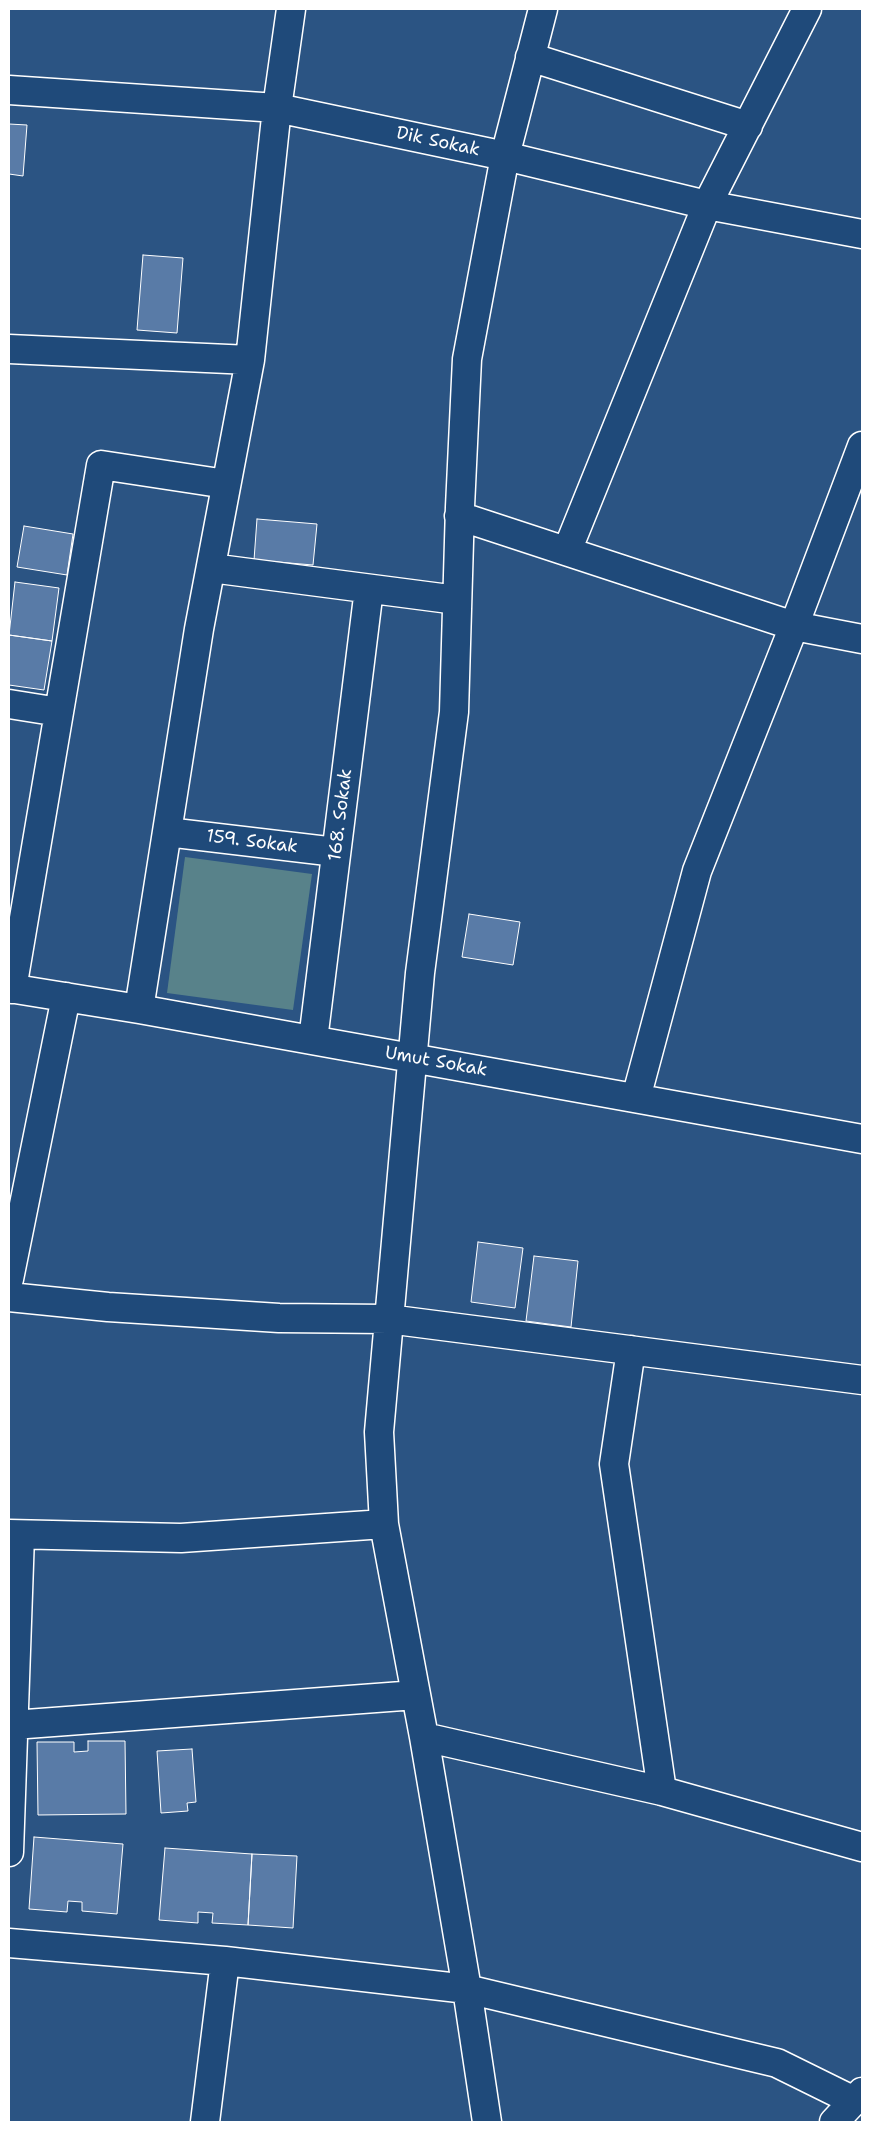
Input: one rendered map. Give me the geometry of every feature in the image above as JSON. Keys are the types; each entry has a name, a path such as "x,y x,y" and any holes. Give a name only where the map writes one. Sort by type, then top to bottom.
{"street":[{"path":"139,1009 211,568 250,360 277,108 291,9"},
{"path":"487,2122 467,1989 424,1738 384,1524 379,1432 420,973 454,712 459,516 467,359 505,156 543,9"},
{"path":"567,551 708,205 807,9"},
{"path":"530,57 748,126"},
{"name":"Dik Sokak","path":"9,90 277,108 505,156 708,205 862,234"},
{"path":"9,349 250,360"},
{"path":"636,1098 697,871 794,626 862,446"},
{"path":"10,988 101,466 226,484"},
{"path":"459,516 794,626 862,638"},
{"path":"211,568 457,600"},
{"name":"168. Sokak","path":"313,1040 369,589"},
{"path":"9,704 59,712"},
{"name":"159. Sokak","path":"167,832 336,852"},
{"name":"Umut Sokak","path":"10,988 139,1009 862,1139"},
{"path":"9,1279 66,997"},
{"path":"9,1297 108,1307 279,1318 388,1320 862,1380"},
{"path":"631,1350 614,1464 662,1791"},
{"path":"9,1852 13,1725 11,1697 14,1534 181,1538 384,1524"},
{"path":"13,1725 416,1695"},
{"path":"424,1738 662,1791 862,1847"},
{"path":"9,1943 225,1961 467,1989 777,2063 858,2096 834,2122"},
{"path":"205,2122 225,1961"}],"green space":[{"path":"185,857 312,874 293,1010 167,993"}],"building":[{"path":"9,124 27,125 23,176 9,174"},
{"path":"143,255 183,258 177,333 137,330"},
{"path":"257,519 317,524 313,565 254,560"},
{"path":"24,526 73,534 67,575 17,567"},
{"path":"15,582 59,588 52,641 9,635"},
{"path":"9,635 52,641 44,690 9,685"},
{"path":"469,914 520,922 513,965 462,957"},
{"path":"478,1242 523,1248 515,1308 471,1302"},
{"path":"534,1256 578,1261 571,1327 526,1321"},
{"path":"88,1741 125,1741 126,1814 38,1815 37,1742 74,1742 74,1752 88,1751"},
{"path":"192,1749 196,1802 187,1803 188,1811 161,1813 157,1751"},
{"path":"34,1837 123,1844 117,1914 82,1911 82,1902 68,1901 67,1912 29,1909"},
{"path":"165,1848 252,1854 248,1925 212,1923 213,1913 198,1912 198,1923 159,1920"},
{"path":"252,1854 297,1856 293,1928 248,1925"}]}
